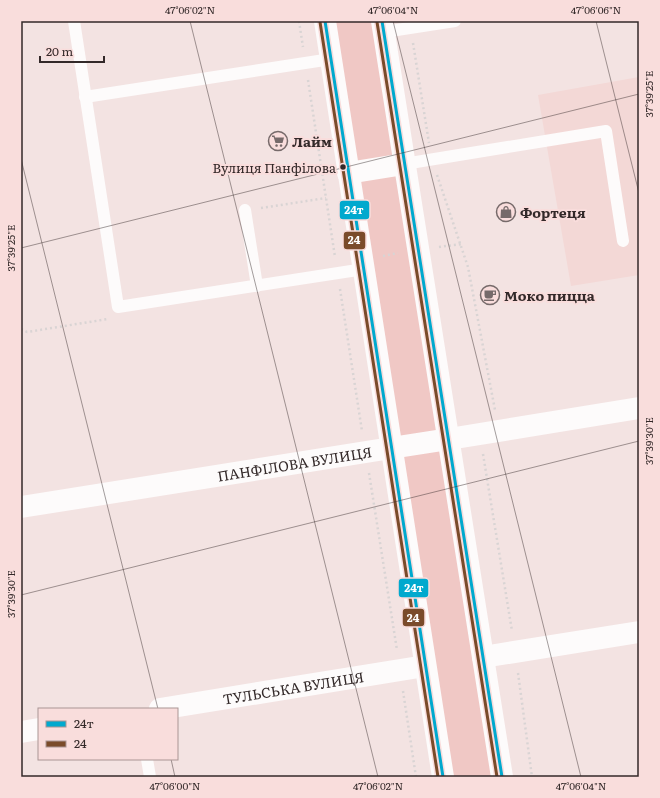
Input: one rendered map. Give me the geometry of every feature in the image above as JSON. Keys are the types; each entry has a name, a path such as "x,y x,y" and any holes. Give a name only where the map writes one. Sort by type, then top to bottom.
{"street":[{"path":"325,21 443,777"},
{"path":"383,27 502,777"},
{"path":"348,173 404,164"},
{"name":"ПАНФІЛОВА ВУЛИЦЯ","path":"21,508 639,408"},
{"path":"483,657 639,632"},
{"name":"ТУЛЬСЬКА ВУЛИЦЯ","path":"166,708 425,666"},
{"path":"21,732 38,729"}],"lane":[{"path":"74,21 118,307 364,269"},
{"path":"383,27 410,28 454,21"},
{"path":"85,98 331,60"},
{"path":"404,164 606,131 623,241"},
{"path":"245,210 257,286"},
{"path":"147,760 150,777"}],"path":[{"path":"298,21 336,263"},
{"path":"410,28 431,159 462,244 468,267 495,411"},
{"path":"245,210 326,198"},
{"path":"339,283 363,433"},
{"path":"21,329 27,332"},
{"path":"483,452 516,651 532,777"},
{"path":"368,467 416,777"}],"shaded area":[{"path":"331,21 377,21 495,777 449,777"},
{"path":"639,77 639,275 571,286 538,95"}],"transit line":[{"name":"24т","path":"325,21 443,777"},
{"name":"24т","path":"382,21 502,777"},
{"name":"24","path":"320,22 438,777"},
{"name":"24","path":"377,22 497,777"}],"place":[{"name":"Лайм","path":"278,141"},
{"name":"Вулиця Панфілова","path":"343,167"},
{"name":"Фортеця","path":"506,212"},
{"name":"Моко пицца","path":"490,295"}]}
